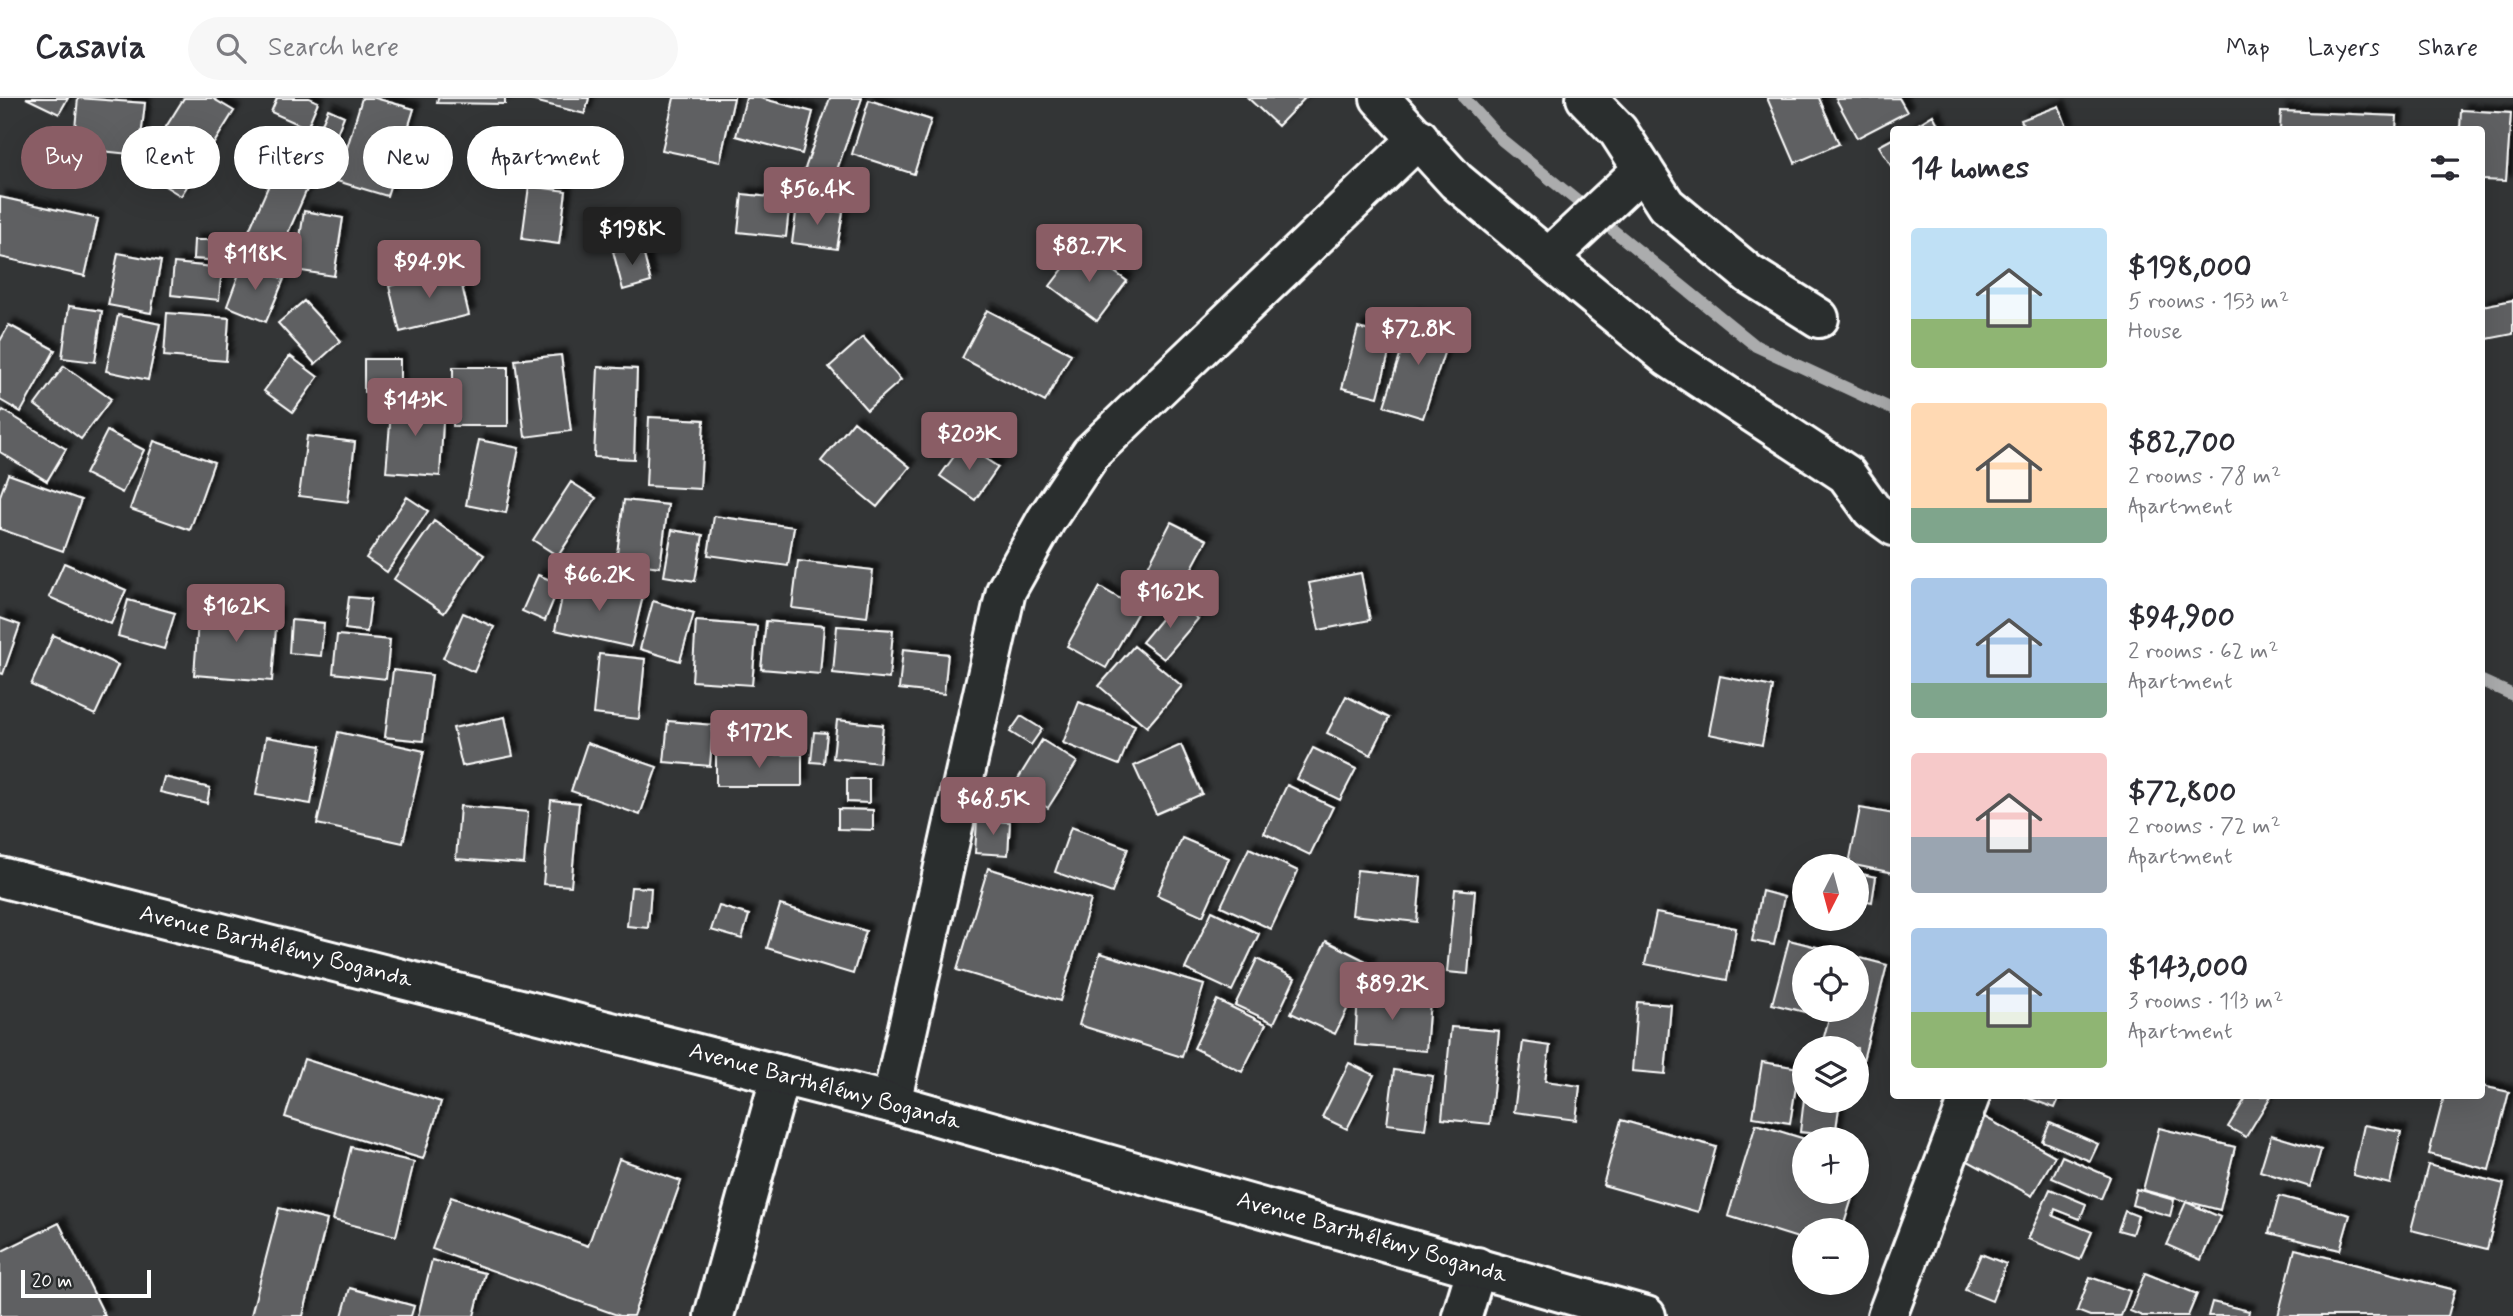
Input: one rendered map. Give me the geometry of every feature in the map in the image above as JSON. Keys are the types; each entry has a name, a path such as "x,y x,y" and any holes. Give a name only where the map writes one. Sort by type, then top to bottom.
{"street":[{"path":"1380,98 1456,181 1548,258 1668,357 1846,474 1872,510 1890,523"},
{"path":"1586,98 1618,131 1665,205 1749,274 1819,318"},
{"path":"891,1103 1006,592 1046,520 1091,453 1419,138"},
{"path":"1548,258 1643,169"},
{"name":"Avenue Barthélémy Boganda","path":"0,877 891,1103 1646,1316"},
{"path":"714,1316 782,1075"},
{"path":"1887,1316 1969,1099"},
{"path":"1462,1316 1476,1267"}],"building":[{"path":"26,98 68,98 59,114"},
{"path":"78,98 145,103 142,126 121,126 121,153 107,152 107,126 75,126"},
{"path":"184,98 212,98 234,111 220,133 220,126 166,126"},
{"path":"277,98 309,98 318,102 308,126 271,112"},
{"path":"362,98 375,98 414,109 409,126 363,126 363,189 349,185 349,141"},
{"path":"438,98 505,98 505,104 437,103"},
{"path":"530,98 589,98 585,114"},
{"path":"674,98 734,98 720,162 662,150"},
{"path":"746,98 760,98 813,112 802,154 736,136"},
{"path":"830,98 862,98 831,187 802,177"},
{"path":"1248,98 1305,98 1278,126"},
{"path":"1767,98 1819,98 1839,144 1795,163"},
{"path":"1899,98 1907,112 1857,138 1836,99"},
{"path":"869,100 931,120 914,174 852,154"},
{"path":"2059,106 2066,126 2023,126 2021,120"},
{"path":"328,109 344,116 340,126 321,126"},
{"path":"2461,110 2511,113 2506,181 2485,180 2485,126 2460,126"},
{"path":"2281,111 2397,116 2396,126 2280,126"},
{"path":"1933,115 1939,126 1915,126"},
{"path":"1890,140 1890,164 1879,146"},
{"path":"170,189 185,189 181,196"},
{"path":"267,189 307,189 278,256 244,242"},
{"path":"364,189 389,189 387,196"},
{"path":"529,189 566,191 559,244 522,239"},
{"path":"742,194 790,199 786,237 738,232"},
{"path":"0,197 98,219 85,276 0,257"},
{"path":"797,206 843,212 837,249 792,243"},
{"path":"304,211 343,218 334,276 295,270"},
{"path":"194,240 223,240 223,261 193,259"},
{"path":"641,244 651,282 623,290 613,251"},
{"path":"1080,247 1127,281 1097,321 1050,286"},
{"path":"118,253 161,261 151,313 108,305"},
{"path":"174,263 222,268 219,300 171,295"},
{"path":"243,263 284,279 266,322 227,306"},
{"path":"458,269 469,315 400,332 389,286"},
{"path":"2513,300 2513,334 2485,339 2485,305"},
{"path":"304,301 341,341 315,364 278,323"},
{"path":"69,306 102,311 95,362 62,358"},
{"path":"987,310 1071,354 1045,402 962,358"},
{"path":"167,313 229,318 226,361 164,356"},
{"path":"118,315 160,324 148,380 106,371"},
{"path":"1413,315 1452,328 1423,418 1384,406"},
{"path":"9,325 55,350 21,412 0,400 0,341"},
{"path":"1358,328 1393,337 1378,397 1342,388"},
{"path":"863,337 901,380 867,410 829,367"},
{"path":"561,355 571,431 525,437 515,360"},
{"path":"290,356 318,377 293,412 264,391"},
{"path":"364,359 400,359 400,392 364,392"},
{"path":"64,366 111,399 81,439 35,405"},
{"path":"453,367 508,367 508,426 453,426"},
{"path":"598,367 637,369 634,459 594,457"},
{"path":"392,400 444,404 440,476 386,472"},
{"path":"3,410 66,449 47,481 0,452 0,415"},
{"path":"649,417 704,420 700,489 646,486"},
{"path":"854,421 910,467 877,507 821,461"},
{"path":"107,431 144,450 122,493 85,474"},
{"path":"307,436 355,442 348,502 299,496"},
{"path":"479,440 519,448 506,513 466,505"},
{"path":"154,441 214,462 190,530 130,509"},
{"path":"963,444 998,467 975,500 940,476"},
{"path":"8,474 81,500 63,551 0,529 0,496"},
{"path":"571,482 596,498 558,556 533,540"},
{"path":"407,497 428,511 387,572 366,558"},
{"path":"624,500 668,505 660,567 616,561"},
{"path":"714,516 794,527 788,566 708,555"},
{"path":"434,521 484,555 444,613 394,579"},
{"path":"1171,522 1207,540 1177,596 1142,578"},
{"path":"672,530 703,535 695,581 664,576"},
{"path":"798,561 873,570 867,617 792,608"},
{"path":"64,563 126,590 111,624 49,597"},
{"path":"1361,573 1370,620 1319,630 1309,583"},
{"path":"538,575 560,584 545,621 522,611"},
{"path":"566,579 643,596 631,647 555,630"},
{"path":"1100,587 1139,610 1106,668 1067,646"},
{"path":"349,597 371,599 367,632 345,629"},
{"path":"128,600 175,613 164,649 118,636"},
{"path":"653,601 694,613 680,661 640,649"},
{"path":"1176,601 1198,619 1164,659 1142,642"},
{"path":"199,608 277,614 272,681 194,675"},
{"path":"463,613 494,627 474,672 443,658"},
{"path":"0,618 20,625 3,674 0,673"},
{"path":"291,620 324,623 321,656 289,653"},
{"path":"696,621 757,626 752,685 692,681"},
{"path":"766,621 824,626 820,674 761,669"},
{"path":"837,626 893,630 889,679 833,673"},
{"path":"53,635 118,665 95,715 31,685"},
{"path":"337,635 390,640 386,679 333,673"},
{"path":"1134,646 1182,686 1147,727 1099,686"},
{"path":"903,649 948,654 944,694 899,689"},
{"path":"599,654 645,659 639,719 593,714"},
{"path":"393,670 432,675 423,741 385,737"},
{"path":"1720,676 1773,687 1762,745 1709,734"},
{"path":"1346,696 1389,718 1371,755 1327,733"},
{"path":"1079,702 1135,725 1119,765 1063,743"},
{"path":"1021,716 1042,729 1031,745 1010,732"},
{"path":"505,717 513,756 462,766 453,728"},
{"path":"837,720 883,725 879,763 833,758"},
{"path":"668,721 713,725 710,766 664,762"},
{"path":"797,727 797,747 730,749 730,728"},
{"path":"338,732 424,751 403,843 317,824"},
{"path":"814,732 827,733 824,763 811,762"},
{"path":"266,737 321,746 311,804 256,795"},
{"path":"1042,740 1077,762 1048,808 1013,787"},
{"path":"587,743 657,767 640,815 571,791"},
{"path":"1181,745 1202,794 1156,814 1134,766"},
{"path":"1313,748 1356,769 1340,800 1297,779"},
{"path":"802,754 802,786 716,786 716,755"},
{"path":"164,777 210,788 207,803 160,792"},
{"path":"847,779 869,779 869,803 847,802"},
{"path":"1287,785 1333,807 1310,855 1264,833"},
{"path":"551,800 579,803 571,886 543,884"},
{"path":"460,806 528,812 524,864 456,859"},
{"path":"1860,808 1890,813 1890,872 1869,868 1869,854 1851,854"},
{"path":"838,809 873,810 873,830 838,829"},
{"path":"977,820 1010,822 1008,855 975,853"},
{"path":"1071,827 1128,848 1112,893 1055,872"},
{"path":"1182,838 1229,858 1203,916 1157,895"},
{"path":"1249,848 1298,871 1271,929 1221,906"},
{"path":"988,868 1091,900 1060,1001 957,970"},
{"path":"1357,870 1421,877 1417,922 1352,915"},
{"path":"1869,876 1876,877 1872,902 1869,901"},
{"path":"631,887 651,888 648,928 627,926"},
{"path":"1455,889 1475,891 1468,974 1447,972"},
{"path":"1762,891 1784,897 1774,945 1752,941"},
{"path":"780,905 866,931 853,974 767,948"},
{"path":"719,906 749,915 742,939 711,930"},
{"path":"1212,911 1259,934 1232,991 1185,969"},
{"path":"1656,913 1736,928 1727,980 1645,964"},
{"path":"1789,940 1809,945 1792,945 1792,1009 1772,1004"},
{"path":"1326,941 1370,963 1335,1034 1291,1013"},
{"path":"1100,953 1204,985 1182,1057 1079,1025"},
{"path":"1257,959 1295,978 1274,1023 1235,1005"},
{"path":"1869,960 1887,965 1869,1036 1824,1036 1828,1022 1869,1022"},
{"path":"1358,994 1430,1000 1426,1051 1355,1045"},
{"path":"1217,1000 1266,1024 1242,1072 1194,1048"},
{"path":"1637,1002 1671,1005 1665,1074 1632,1071"},
{"path":"1451,1027 1499,1031 1490,1124 1442,1119"},
{"path":"1523,1042 1550,1046 1545,1081 1580,1086 1576,1120 1514,1112"},
{"path":"304,1059 441,1102 423,1159 285,1117"},
{"path":"1762,1062 1792,1067 1790,1123 1753,1117"},
{"path":"1349,1063 1374,1075 1347,1129 1322,1117"},
{"path":"1394,1070 1433,1076 1425,1129 1387,1124"},
{"path":"2485,1087 2509,1092 2489,1170 2429,1154 2443,1099 2485,1099"},
{"path":"2030,1099 2059,1099 2055,1108"},
{"path":"2245,1099 2269,1099 2246,1137 2228,1127"},
{"path":"1802,1113 1838,1113 1836,1127 1801,1127"},
{"path":"1979,1114 2055,1156 2032,1196 1957,1155"},
{"path":"1621,1120 1716,1147 1698,1212 1603,1185"},
{"path":"2050,1123 2098,1144 2090,1161 2042,1141"},
{"path":"1756,1124 1792,1135 1792,1204 1850,1204 1846,1218 1792,1218 1792,1236 1728,1216"},
{"path":"2364,1125 2401,1132 2390,1184 2353,1175"},
{"path":"2159,1128 2235,1147 2220,1210 2143,1190"},
{"path":"2271,1135 2321,1150 2310,1187 2260,1171"},
{"path":"351,1147 414,1162 396,1236 333,1220"},
{"path":"2062,1156 2110,1177 2101,1199 2052,1178"},
{"path":"619,1159 681,1181 633,1316 620,1316 432,1249 451,1197 588,1246"},
{"path":"2428,1165 2504,1184 2487,1249 2411,1230"},
{"path":"2050,1189 2086,1204 2080,1219 2055,1209 2053,1216 2092,1232 2080,1260 2028,1239"},
{"path":"2136,1189 2174,1200 2170,1216 2132,1205"},
{"path":"2279,1196 2350,1215 2340,1250 2269,1233"},
{"path":"2186,1202 2220,1217 2201,1260 2167,1245"},
{"path":"279,1208 327,1220 303,1316 254,1316 251,1315"},
{"path":"2125,1211 2138,1216 2132,1234 2118,1230"},
{"path":"59,1223 105,1316 0,1316 0,1252"},
{"path":"2295,1249 2455,1290 2448,1316 2278,1316"},
{"path":"1981,1254 2006,1264 1992,1301 1965,1290"},
{"path":"432,1260 485,1273 474,1316 418,1316"},
{"path":"2145,1273 2197,1294 2188,1316 2142,1316 2130,1311"},
{"path":"2090,1277 2130,1291 2121,1316 2090,1316 2077,1311"},
{"path":"350,1288 414,1306 411,1316 342,1316"},
{"path":"2212,1302 2249,1311 2248,1316 2208,1316"}],"waterway":[{"path":"1464,98 1502,140 1756,346 1890,408"},
{"path":"2485,682 2513,695"}]}
